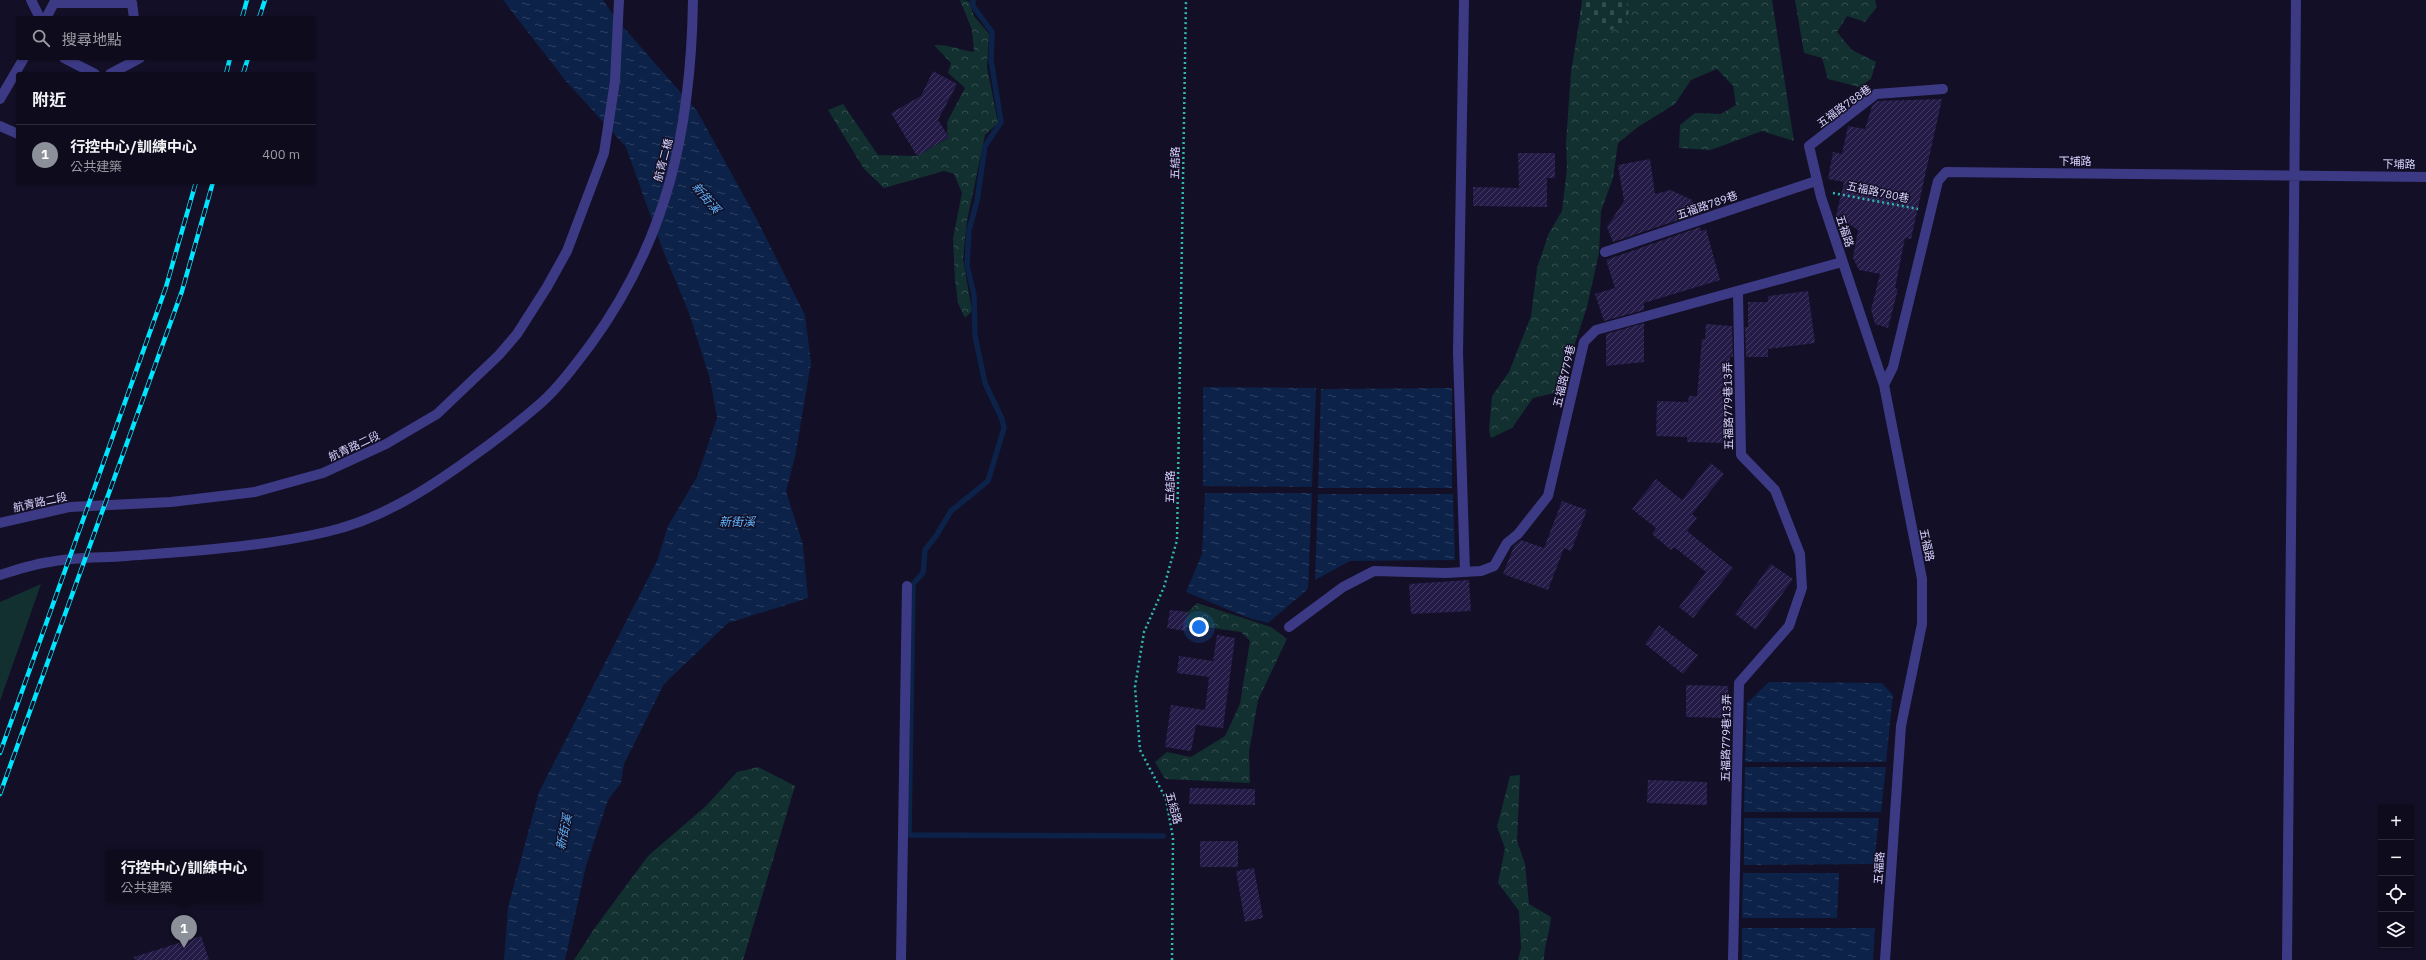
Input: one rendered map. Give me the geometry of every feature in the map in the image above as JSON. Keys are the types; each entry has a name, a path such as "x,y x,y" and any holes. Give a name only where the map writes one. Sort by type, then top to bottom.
{"street":[{"path":"31,0 39,16"},
{"name":"航青路二段","path":"0,523 70,507 171,502 255,492 323,473 386,444 437,414 499,355 517,334 547,287 567,251 604,153 615,81 619,0"},
{"name":"航青二橋","path":"0,575 50,561 256,544 328,532 378,515 435,484 491,444 543,402 583,355 614,312 630,286 659,220 680,142 690,82 693,34 693,0"},
{"path":"1464,0 1458,353 1466,572"},
{"path":"2287,960 2296,0"},
{"path":"47,16 54,3 132,3 134,16"},
{"path":"0,99 23,60"},
{"path":"68,60 91,72"},
{"path":"114,72 136,60"},
{"name":"五福路788巷","path":"1809,146 1876,94 1943,89"},
{"path":"0,126 16,133"},
{"name":"五福路","path":"1809,146 1816,181 1884,385 1922,578 1922,624 1901,726 1885,960"},
{"name":"下埔路","path":"1884,385 1893,367 1938,181 1946,172 2294,174 2426,177"},
{"name":"五福路789巷","path":"1605,252 1816,181"},
{"name":"五福路779巷","path":"1289,627 1343,588 1374,571 1446,573 1480,571 1494,566 1507,543 1518,534 1548,496 1584,342 1596,330 1738,292 1842,262"},
{"name":"五福路779巷13弄","path":"1733,960 1739,683 1789,626 1802,588 1800,554 1775,490 1741,454 1738,292"},
{"path":"901,960 907,586"}],"path":[{"name":"五結路","path":"1172,960 1173,838 1166,799 1140,750 1135,686 1144,632 1164,587 1177,540 1186,0"},
{"name":"五福路780巷","path":"1835,192 1918,209"}],"green space":[{"path":"960,0 969,1 974,16 989,34 987,67 998,123 985,135 967,221 963,259 972,311 965,318 958,303 955,280 953,238 962,193 954,174 944,171 884,188 864,169 828,110 843,104 878,155 917,156 948,138 947,122 965,88 948,73 951,63 934,45 949,46 974,52 972,30"},
{"path":"1582,0 1625,0 1629,12 1625,23 1611,30 1580,17"},
{"path":"1625,0 1772,0 1794,141 1762,131 1711,150 1679,148 1680,125 1695,113 1721,114 1736,105 1733,86 1717,69 1691,80 1675,104 1638,127 1618,143 1613,178 1601,211 1599,253 1587,307 1559,392 1533,398 1512,428 1491,438 1489,430 1492,396 1509,372 1531,316 1537,268 1549,233 1562,211 1567,168 1566,143 1571,72 1580,17 1611,29 1629,12"},
{"path":"1795,0 1875,0 1877,7 1865,22 1847,16 1837,32 1852,50 1876,62 1871,79 1859,87 1828,79 1822,58 1804,53"},
{"path":"41,584 0,701 0,602"},
{"path":"1197,603 1271,627 1287,639 1258,700 1249,752 1250,783 1165,779 1155,762 1167,752 1191,757 1225,736 1240,704 1250,641 1241,632 1206,627 1186,627 1188,612"},
{"path":"758,767 795,786 743,960 574,960 594,929 648,856 706,806 737,772"},
{"path":"1520,775 1517,841 1525,864 1529,904 1551,917 1544,960 1518,960 1521,948 1519,911 1498,883 1505,848 1497,827 1510,776"}],"water":[{"name":"新街溪","path":"503,0 603,0 617,20 697,111 755,216 805,315 811,363 795,457 786,491 803,545 808,598 728,623 664,684 624,764 621,783 608,800 586,866 565,960 504,960 508,907 539,792 657,561 668,526 697,477 717,418 710,379 689,313 662,248 626,147 565,80"},
{"path":"1203,387 1316,388 1312,487 1203,486"},
{"path":"1452,388 1452,488 1318,488 1321,389"},
{"path":"1205,493 1312,493 1308,589 1268,623 1246,617 1186,592 1202,554"},
{"path":"1318,494 1453,494 1455,560 1350,561 1315,580"},
{"path":"1769,682 1882,683 1893,695 1886,762 1745,762 1747,703"},
{"path":"1745,767 1886,767 1881,812 1744,812"},
{"path":"1744,818 1879,818 1874,864 1744,865"},
{"path":"1743,873 1839,873 1837,918 1742,918"},
{"path":"1742,928 1875,928 1873,960 1742,960"}],"building":[{"path":"933,71 957,84 938,120 949,137 917,156 891,113 921,96"},
{"path":"1942,99 1911,239 1905,238 1895,288 1898,289 1888,328 1875,324 1871,310 1880,274 1859,270 1853,258 1858,230 1836,216 1844,182 1828,179 1833,152 1842,154 1848,126 1865,129 1872,106 1877,101"},
{"path":"1518,153 1555,153 1555,178 1547,178 1547,207 1473,206 1473,187 1519,188"},
{"path":"1650,159 1655,194 1671,190 1692,200 1696,214 1613,242 1607,227 1624,201 1618,165"},
{"path":"1700,227 1701,231 1706,229 1720,280 1644,303 1644,310 1604,321 1595,294 1615,288 1606,260"},
{"path":"1808,291 1815,343 1768,349 1768,357 1746,357 1745,327 1748,327 1748,302 1768,302 1768,296"},
{"path":"1644,323 1644,362 1606,366 1606,334"},
{"path":"1706,324 1732,326 1733,357 1730,356 1727,390 1726,389 1723,443 1687,442 1687,437 1656,436 1657,401 1688,402 1689,396 1697,396 1702,339 1705,339"},
{"path":"1711,463 1724,474 1692,514 1697,518 1687,531 1733,568 1693,618 1679,607 1706,572 1674,547 1671,550 1652,534 1656,528 1632,509 1656,479 1682,500"},
{"path":"1562,501 1587,510 1571,551 1564,548 1548,590 1503,574 1514,546 1521,540 1544,548"},
{"path":"1771,564 1793,579 1756,630 1735,614"},
{"path":"1469,580 1471,611 1411,614 1409,584"},
{"path":"1170,610 1188,612 1186,631 1167,628"},
{"path":"1659,625 1698,655 1683,674 1645,644"},
{"path":"1217,635 1235,638 1223,728 1196,725 1191,751 1165,747 1171,705 1205,710 1209,677 1177,673 1179,656 1213,661"},
{"path":"1686,685 1728,686 1728,718 1686,717"},
{"path":"1648,780 1707,782 1707,805 1647,803"},
{"path":"1190,788 1255,789 1255,805 1189,804"},
{"path":"1200,841 1238,841 1238,867 1200,867"},
{"path":"1254,868 1263,918 1245,922 1236,871"},
{"path":"201,936 209,960 135,960 134,957"}],"waterway":[{"path":"973,0 973,6 992,32 991,60 1001,122 985,146 977,201 969,230 967,265 974,295 975,336 985,383 1002,419 1004,428 988,481 951,511 936,536 925,550 923,573 913,584 909,835 1163,836"}],"railway":[{"path":"243,16 247,0"},
{"path":"260,16 265,0"},
{"path":"226,72 230,60"},
{"path":"244,72 247,60"},
{"path":"0,753 166,287 195,184"},
{"path":"0,794 182,291 212,184"}],"place":[{"name":"行控中心/訓練中心","path":"184,948"}]}
